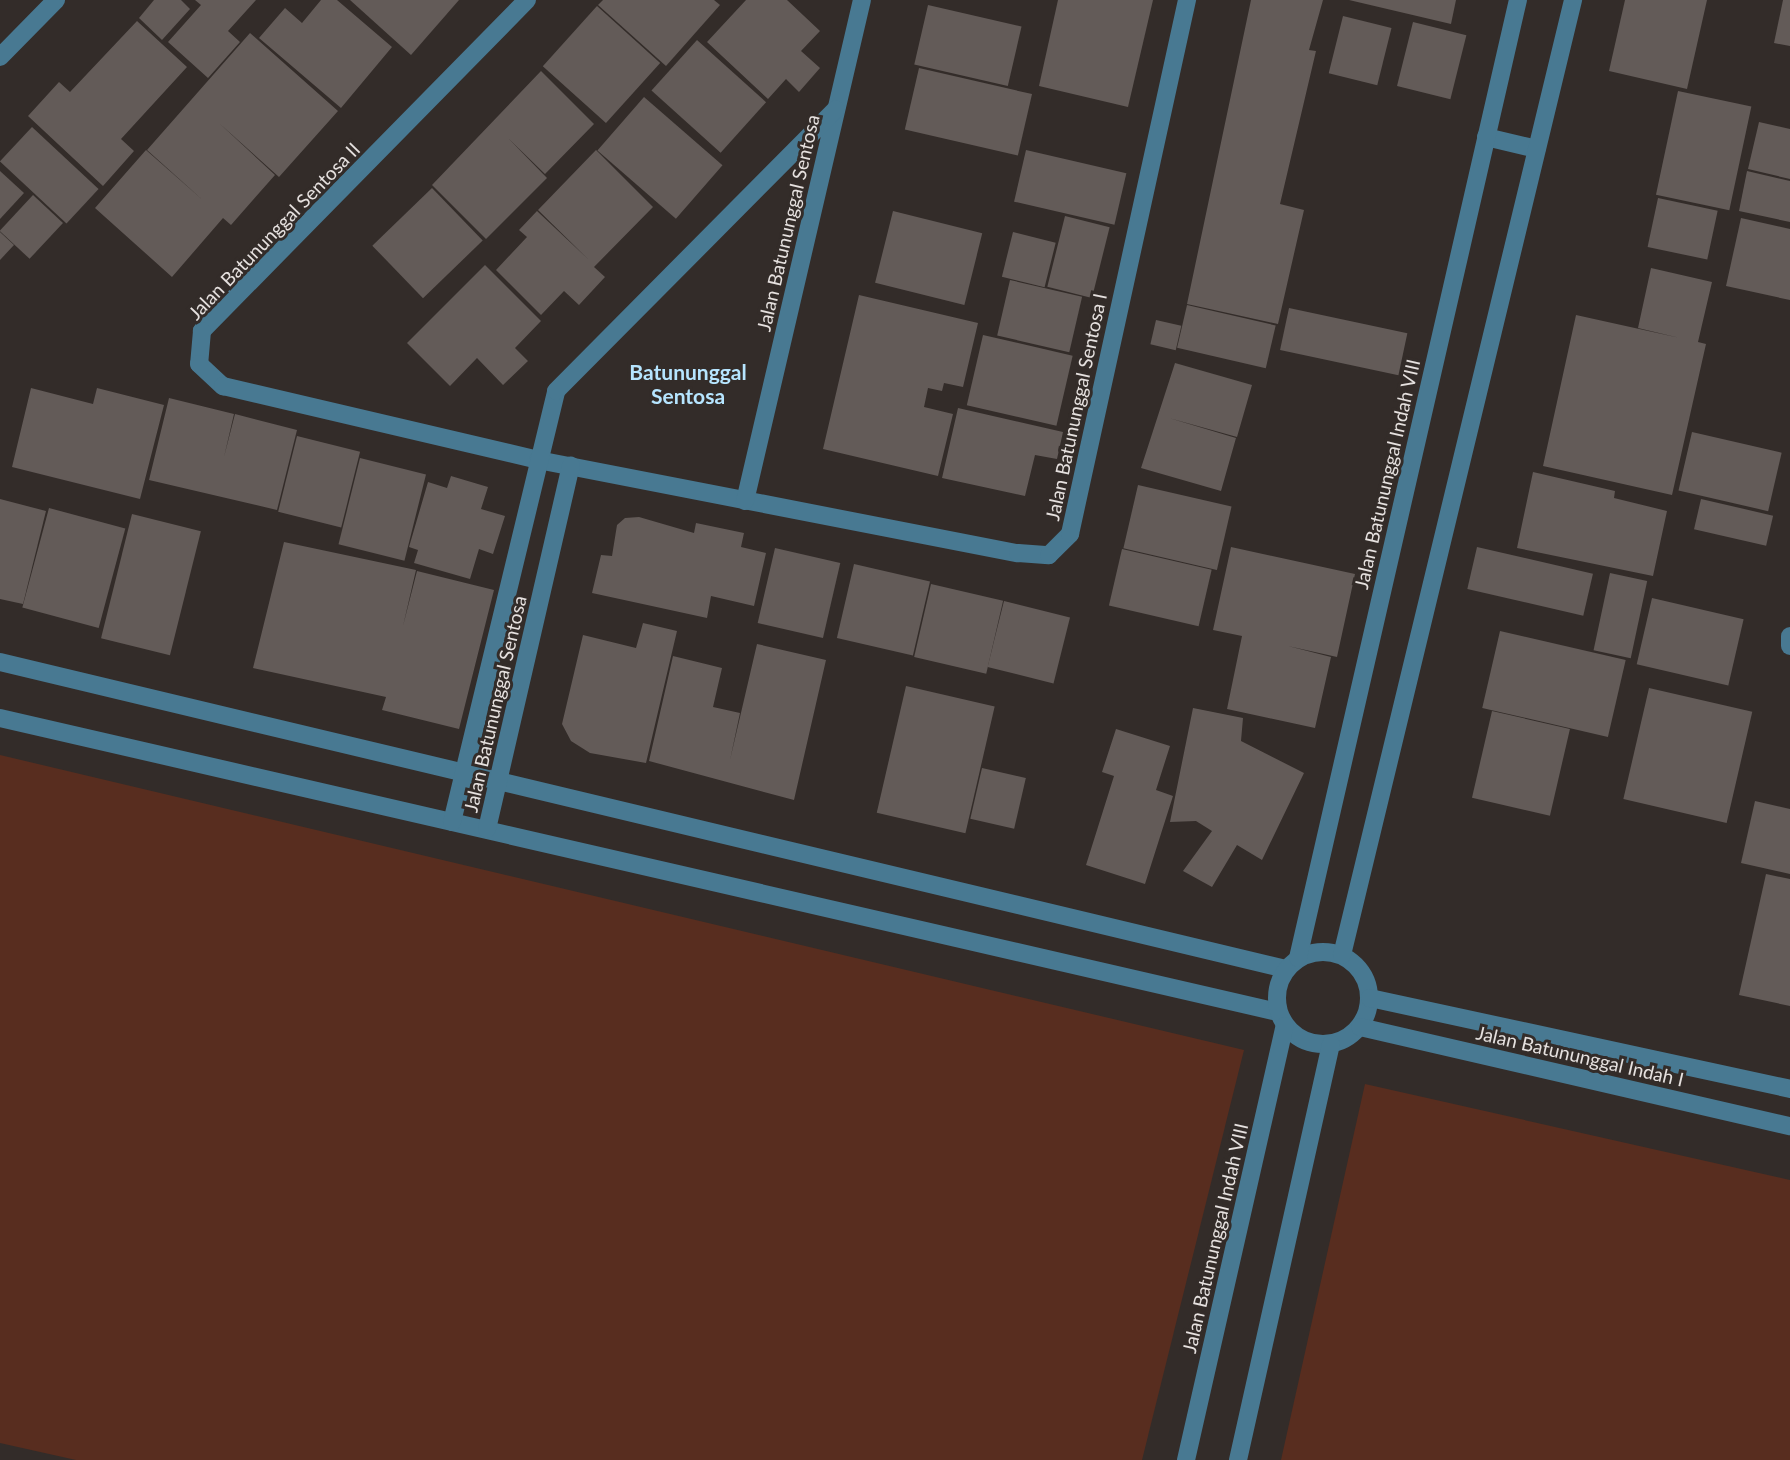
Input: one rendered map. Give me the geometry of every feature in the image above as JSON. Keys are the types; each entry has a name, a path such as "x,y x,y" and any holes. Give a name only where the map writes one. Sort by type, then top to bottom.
{"street":[{"path":"0,57 56,0"},
{"name":"Jalan Batununggal Sentosa II","path":"527,0 202,331 199,364 223,386 538,460"},
{"name":"Jalan Batununggal Sentosa","path":"745,501 862,0"},
{"name":"Jalan Batununggal Sentosa I","path":"745,501 1018,553 1049,555 1070,534 1186,0"},
{"name":"Jalan Batununggal Indah VIII","path":"1292,963 1518,0"},
{"path":"1342,955 1573,0"},
{"name":"Jalan Batununggal Sentosa","path":"452,822 556,391 836,109"},
{"path":"1486,136 1537,149"},
{"path":"538,460 745,501"},
{"name":"Jalan Batununggal Sentosa","path":"487,829 571,466"},
{"path":"1790,636 1790,646"},
{"path":"0,662 1292,963 1320,951 1342,955 1363,972 1370,998 1360,1027 1331,1045 1306,1042 1282,1019 487,829 0,718"},
{"path":"1282,1019 1277,989 1292,963"},
{"name":"Jalan Batununggal Indah I","path":"1370,998 1790,1089"},
{"name":"Jalan Batununggal Indah VIII","path":"1186,1460 1282,1019"},
{"name":"Jalan Batununggal Indah I","path":"1360,1027 1790,1126"},
{"path":"1238,1460 1331,1045"}],"shaded area":[{"path":"0,755 1244,1050 1142,1460 76,1460 0,1443"},
{"path":"1365,1084 1790,1180 1790,1460 1281,1460"}],"building":[{"path":"154,0 181,0 190,9 162,40 139,18"},
{"path":"195,0 256,0 228,31 240,42 208,78 168,42 201,5"},
{"path":"321,0 337,0 392,47 341,108 259,38 285,8 302,23"},
{"path":"350,0 459,0 411,55"},
{"path":"603,0 714,0 720,5 666,66 598,5"},
{"path":"746,0 787,0 820,31 801,51 820,68 799,92 786,79 768,99 707,42"},
{"path":"1058,0 1153,0 1128,107 1039,86"},
{"path":"1251,0 1323,0 1309,50 1316,51 1280,204 1304,210 1278,324 1187,304"},
{"path":"1349,0 1456,0 1451,24"},
{"path":"1625,0 1707,0 1687,89 1609,71"},
{"path":"1783,0 1790,0 1790,46 1774,43"},
{"path":"928,5 1022,27 1008,86 914,64"},
{"path":"597,6 660,63 606,123 543,66"},
{"path":"1343,16 1392,28 1377,85 1329,73"},
{"path":"137,21 187,67 121,139 134,151 103,186 28,116 59,82 70,92"},
{"path":"1413,22 1466,35 1450,99 1397,86"},
{"path":"250,33 338,111 279,177 219,123 275,175 231,225 223,218 172,277 95,208 146,150 205,202 147,150"},
{"path":"697,40 766,102 721,153 651,91"},
{"path":"919,68 1032,94 1018,155 905,129"},
{"path":"541,71 594,124 545,174 506,136 547,178 486,239 432,185"},
{"path":"1678,91 1751,107 1729,210 1656,195"},
{"path":"644,97 722,165 676,219 597,151"},
{"path":"1759,122 1790,129 1790,179 1748,169"},
{"path":"32,127 99,189 66,223 0,161"},
{"path":"596,150 653,207 594,267 605,277 579,305 564,291 541,315 496,270 527,237 519,230 537,211 589,260 538,210"},
{"path":"1026,150 1126,173 1114,225 1014,202"},
{"path":"0,171 24,193 0,219"},
{"path":"1747,171 1790,181 1790,222 1739,211"},
{"path":"432,188 483,241 423,298 372,246"},
{"path":"33,195 63,223 30,259 0,230"},
{"path":"1658,198 1718,211 1707,260 1648,247"},
{"path":"893,211 982,233 964,305 875,283"},
{"path":"1065,216 1110,227 1092,298 1047,287"},
{"path":"1741,218 1790,229 1790,300 1726,286"},
{"path":"0,232 14,245 0,260"},
{"path":"1013,232 1056,243 1045,287 1002,277"},
{"path":"485,265 541,321 515,348 528,361 503,385 477,358 450,386 407,343"},
{"path":"1651,268 1712,282 1698,342 1706,344 1672,495 1543,466 1576,315 1680,338 1638,328"},
{"path":"1010,280 1082,297 1069,352 997,336"},
{"path":"859,295 978,323 963,387 944,383 942,391 928,388 924,407 953,414 938,476 823,449"},
{"path":"1187,305 1276,325 1266,368 1177,348"},
{"path":"1289,308 1407,333 1398,375 1280,350"},
{"path":"1156,320 1181,326 1176,350 1150,344"},
{"path":"983,335 1073,356 1056,426 967,405"},
{"path":"1175,363 1252,385 1237,437 1169,418 1236,438 1221,491 1141,468"},
{"path":"31,388 93,404 97,388 164,405 140,499 12,467"},
{"path":"169,398 234,414 224,457 235,414 297,430 277,510 149,480"},
{"path":"958,408 1063,432 1057,459 1035,455 1025,496 942,478"},
{"path":"1692,432 1782,453 1768,511 1679,490"},
{"path":"297,436 360,452 341,527 278,512"},
{"path":"360,458 426,474 404,561 338,544"},
{"path":"1533,472 1615,491 1614,498 1667,511 1653,576 1517,548"},
{"path":"451,476 488,487 481,509 505,516 493,554 479,549 470,579 414,563 418,550 409,547 428,482 447,488"},
{"path":"1138,485 1232,507 1217,570 1123,548"},
{"path":"0,499 46,511 23,604 0,599"},
{"path":"1701,499 1773,516 1766,546 1694,529"},
{"path":"49,508 125,528 99,628 22,607"},
{"path":"132,514 201,531 170,655 101,638"},
{"path":"639,517 694,533 696,523 744,533 741,547 766,553 754,606 711,596 707,618 592,593 601,555 612,556 617,525 625,518"},
{"path":"284,542 416,570 403,626 417,571 494,590 459,729 382,710 386,697 253,668"},
{"path":"1231,547 1355,574 1337,657 1288,646 1331,657 1315,728 1227,709 1242,636 1213,630"},
{"path":"1477,547 1593,574 1583,616 1467,589"},
{"path":"775,548 840,563 823,638 758,623"},
{"path":"1122,549 1212,570 1199,626 1109,606"},
{"path":"854,564 930,582 913,656 837,638"},
{"path":"1610,573 1647,581 1631,658 1594,650"},
{"path":"931,584 1003,601 986,674 914,657"},
{"path":"1652,598 1744,619 1728,685 1637,664"},
{"path":"1004,601 1070,617 1054,683 988,667"},
{"path":"643,623 677,631 646,763 590,753 571,741 562,724 583,635 636,648"},
{"path":"1500,631 1626,660 1608,737 1482,708"},
{"path":"757,644 826,660 794,800 649,761 673,656 722,668 713,707 740,713 730,760"},
{"path":"906,686 995,706 965,833 877,813"},
{"path":"1649,688 1752,712 1727,823 1623,799"},
{"path":"1193,708 1243,718 1241,741 1304,773 1262,860 1237,845 1212,887 1183,871 1212,831 1196,821 1170,822"},
{"path":"1492,711 1570,729 1550,816 1472,798"},
{"path":"1116,729 1170,746 1156,790 1173,796 1145,884 1086,865 1114,776 1102,772"},
{"path":"982,768 1026,778 1014,829 970,819"},
{"path":"1755,801 1790,809 1790,874 1741,863"},
{"path":"1766,874 1790,879 1790,1006 1739,995"}],"district":[{"name":"Batununggal Sentosa","path":"688,384"}]}
